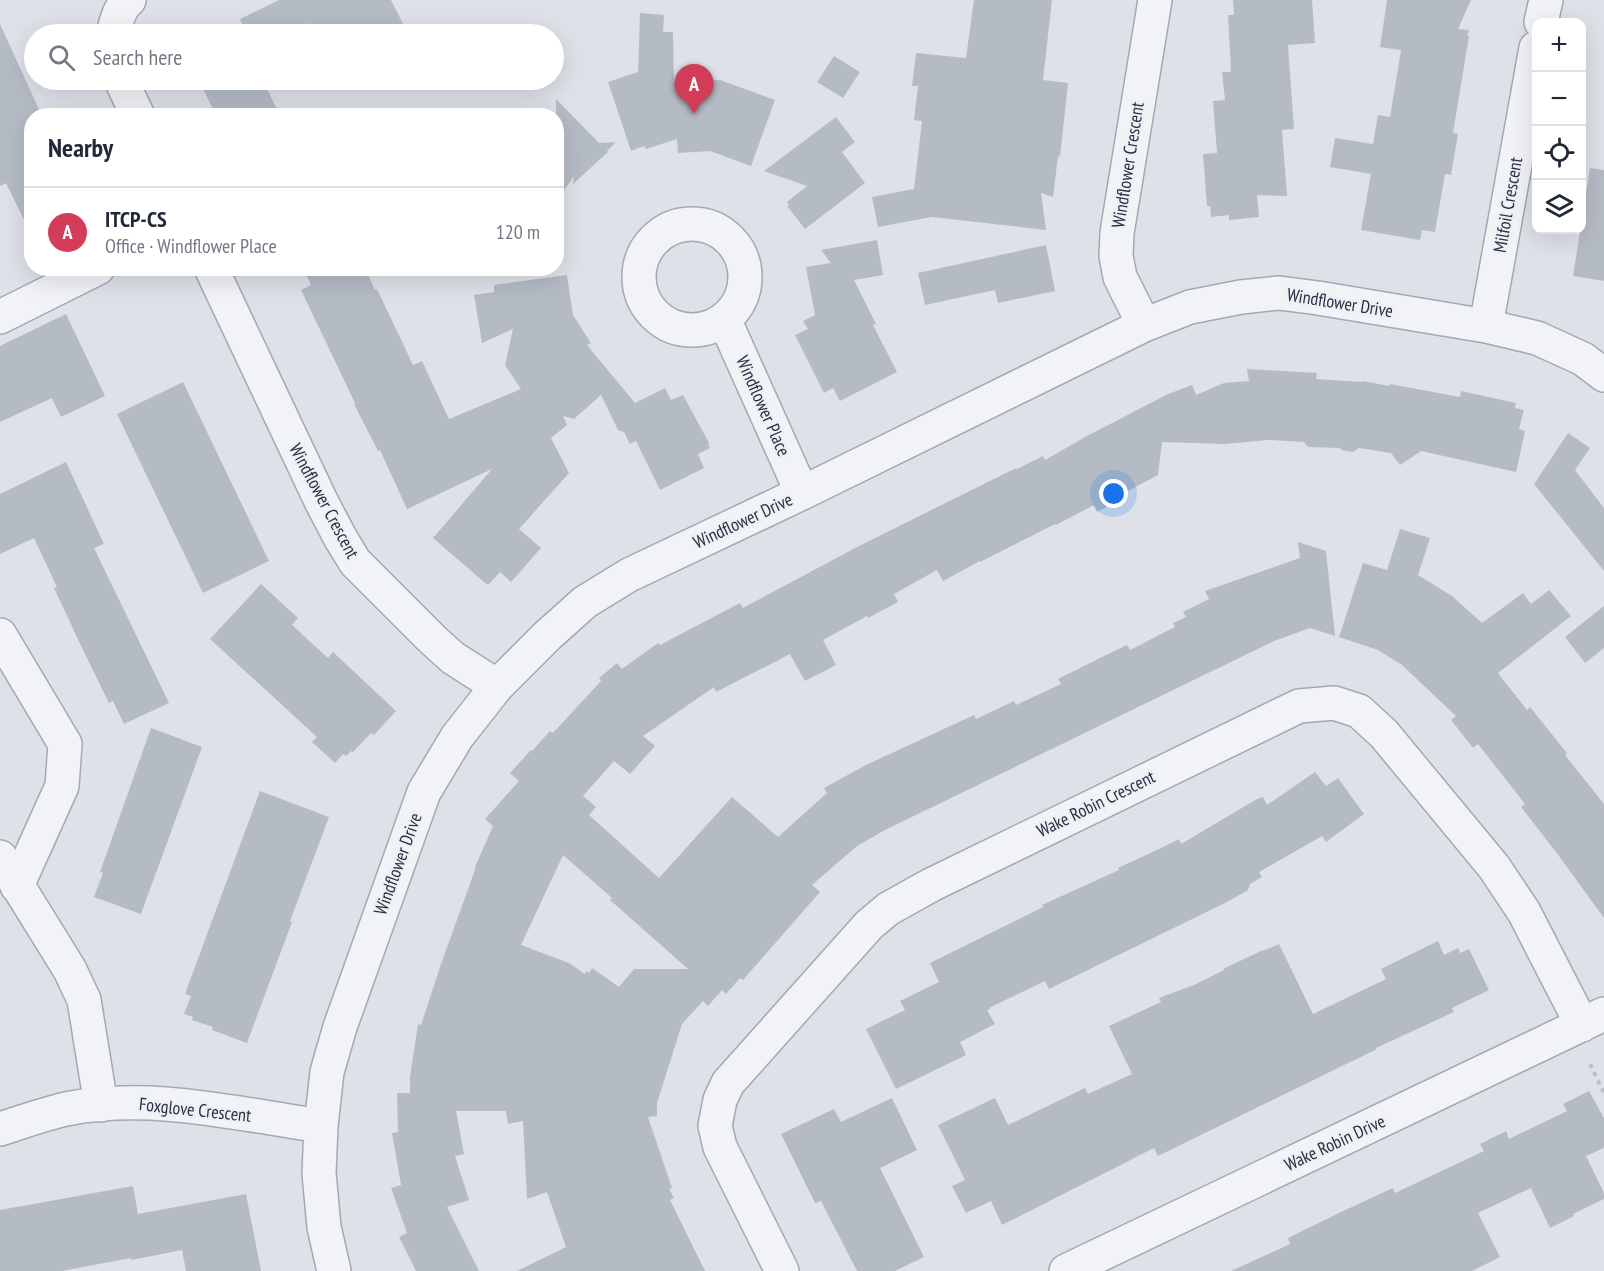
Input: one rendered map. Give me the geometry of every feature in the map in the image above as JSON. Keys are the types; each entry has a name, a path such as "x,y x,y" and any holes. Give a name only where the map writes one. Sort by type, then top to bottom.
{"street":[{"path":"115,24 123,5 129,0"},
{"name":"Windflower Crescent","path":"1144,325 1120,277 1116,256 1117,233 1155,0"},
{"path":"1542,18 1546,0"},
{"name":"Milfoil Crescent","path":"1486,326 1532,70"},
{"path":"126,90 134,108"},
{"path":"0,317 82,276"},
{"name":"Windflower Crescent","path":"215,276 322,503 355,562 453,658 497,686"},
{"name":"Windflower Drive","path":"334,1271 324,1227 319,1173 327,1072 340,1027 424,792 457,737 497,686 585,602 629,575 1144,325 1190,307 1241,297 1279,293 1486,326 1537,339 1583,359 1604,375"},
{"name":"Windflower Place","path":"724,319 802,493"},
{"path":"0,635 65,744 62,786 17,886"},
{"name":"Wake Robin Crescent","path":"782,1271 720,1147 715,1126 720,1100 728,1083 869,925 888,909 931,885 1299,706 1334,703 1359,711 1384,734 1494,867 1593,1020"},
{"path":"0,857 70,970 84,1000 101,1105"},
{"name":"Wake Robin Drive","path":"1066,1271 1593,1020"},
{"name":"Foxglove Crescent","path":"0,1129 66,1109 152,1103 207,1108 321,1126"}],"path":[{"path":"1590,1064 1604,1093"}],"building":[{"path":"279,0 391,0 403,24 242,24 240,19"},
{"path":"974,0 1052,0 1043,80 1068,83 1053,197 1041,193 1046,230 932,217 878,227 872,197 914,189 922,121 914,120 918,86 912,86 916,53 966,58"},
{"path":"1233,0 1312,0 1315,43 1288,45 1294,129 1282,130 1287,196 1257,195 1259,217 1229,220 1229,215 1211,217 1210,206 1207,206 1203,154 1217,153 1213,101 1225,100 1222,72 1231,72 1228,15 1234,15"},
{"path":"1387,0 1471,0 1458,29 1469,30 1467,36 1469,36 1453,133 1458,134 1451,175 1445,174 1435,232 1422,230 1420,240 1361,230 1371,174 1330,167 1335,138 1373,144 1378,115 1390,117 1401,50 1380,47"},
{"path":"640,13 664,15 663,32 673,32 674,82 720,80 775,100 751,166 710,151 678,153 677,139 646,149 644,146 631,151 608,82 638,72"},
{"path":"0,24 24,77 24,90 30,90 38,108 24,108 24,220 6,183 0,186"},
{"path":"834,56 860,72 843,98 817,82"},
{"path":"204,90 268,90 276,108 212,108"},
{"path":"556,99 599,143 616,142 573,184 574,176 564,190 564,108 556,108"},
{"path":"836,117 855,142 842,152 865,183 805,229 787,206 789,205 787,202 807,186 764,171"},
{"path":"1590,168 1604,170 1604,281 1573,276 1580,234 1586,234 1586,193"},
{"path":"877,240 883,275 854,280 876,324 873,325 897,372 840,401 833,388 824,393 795,335 808,329 803,321 815,315 806,267 831,263 821,250"},
{"path":"1046,245 1055,291 998,303 995,290 925,305 918,273"},
{"path":"567,275 573,315 591,343 587,345 635,403 665,388 671,400 683,395 709,443 710,448 698,454 704,468 660,490 636,441 630,444 624,432 618,430 601,395 574,419 563,416 567,425 551,438 569,473 519,529 541,548 511,582 500,572 488,585 433,538 492,469 407,509 380,450 378,451 354,404 301,290 311,285 307,276 369,276 413,365 422,361 449,419 521,389 505,365 513,329 482,343 474,295 494,292 494,285"},
{"path":"66,314 105,396 61,417 52,398 0,422 0,346"},
{"path":"1247,369 1317,373 1316,379 1363,381 1389,386 1390,384 1460,397 1461,391 1516,403 1515,408 1524,410 1519,429 1525,431 1516,472 1421,451 1400,465 1391,453 1359,448 1353,452 1340,448 1308,447 1304,442 1268,440 1225,444 1162,442 1158,475 1124,493 1126,497 1097,512 1094,505 943,581 937,570 894,594 898,602 823,640 836,665 805,681 790,654 716,692 714,687 643,736 655,746 630,774 614,761 583,796 596,807 589,815 659,878 732,797 778,837 827,793 824,788 866,765 974,715 976,719 1014,701 1016,705 1061,684 1058,679 1108,654 1127,645 1130,650 1175,627 1173,623 1186,617 1183,612 1209,599 1205,591 1300,558 1298,542 1326,551 1335,636 1310,628 1274,641 885,830 857,846 812,885 820,892 743,980 740,978 726,994 722,990 708,1006 703,1001 682,1024 657,1103 657,1116 648,1117 672,1188 669,1189 674,1198 670,1200 705,1271 517,1271 566,1247 547,1192 527,1199 523,1121 508,1124 506,1111 456,1111 464,1154 455,1156 469,1200 447,1207 479,1271 416,1271 399,1237 407,1233 391,1188 401,1185 392,1133 398,1132 397,1093 410,1093 410,1077 418,1024 421,1025 475,867 493,826 485,819 519,781 510,773 531,750 550,731 553,733 601,681 599,678 617,663 622,669 658,643 660,645 740,603 743,608 859,546 1016,468 1043,456 1045,460 1168,394 1192,385 1196,395 1224,383 1249,381","holes":["563,855 612,898 610,900 688,969 634,969 619,987 592,968 589,973 587,971 585,974 569,963 521,945"]},
{"path":"183,382 269,561 203,593 117,414"},
{"path":"1568,433 1590,448 1575,470 1604,508 1604,571 1534,484"},
{"path":"66,462 104,544 94,548 169,703 124,724 113,701 109,703 83,650 34,538 0,554 0,494"},
{"path":"1400,529 1430,538 1418,575 1452,596 1482,623 1523,593 1531,604 1549,590 1571,616 1498,673 1527,710 1530,707 1604,804 1604,918 1521,807 1525,804 1478,744 1473,748 1451,720 1456,716 1402,665 1378,650 1339,637 1363,563 1387,570"},
{"path":"261,584 298,618 292,625 328,658 333,652 396,711 374,735 371,733 353,752 351,751 346,756 343,754 335,763 312,742 317,737 210,639"},
{"path":"1604,606 1604,648 1585,663 1565,637"},
{"path":"151,728 202,747 141,914 94,897 103,873 100,872"},
{"path":"1315,772 1326,786 1338,778 1364,814 1326,842 1322,836 1259,872 1262,877 1250,884 1248,890 1229,901 1049,989 1045,981 989,1008 987,1010 995,1024 960,1042 966,1055 896,1089 866,1029 905,1010 900,1001 939,982 930,963 1043,907 1042,905 1119,870 1118,868 1179,839 1181,844 1257,799 1263,797 1267,805"},
{"path":"260,791 329,817 247,1043 212,1030 213,1027 192,1020 193,1017 184,1014 191,996 185,994"},
{"path":"1438,941 1444,955 1458,948 1460,953 1469,949 1489,990 1452,1008 1454,1012 1158,1156 1154,1148 1002,1225 991,1201 966,1213 952,1186 965,1180 938,1125 995,1098 1008,1125 1085,1088 1088,1094 1132,1074 1109,1026 1161,1002 1159,998 1194,985 1223,969 1279,944 1313,1014 1386,979 1381,969"},
{"path":"1589,1091 1604,1118 1604,1148 1586,1156 1604,1193 1604,1199 1550,1228 1531,1188 1478,1213 1500,1257 1472,1271 1231,1271 1290,1244 1288,1238 1341,1212 1393,1188 1395,1193 1484,1151 1480,1144 1506,1131 1509,1139 1567,1111 1563,1104"},
{"path":"892,1098 917,1150 880,1168 924,1257 895,1271 857,1271 821,1201 815,1203 781,1134 834,1109 841,1122"},
{"path":"133,1186 138,1214 246,1194 261,1271 186,1271 182,1250 62,1271 0,1271 0,1210"}],"place":[{"name":"ITCP-CS","path":"694,114"}]}
